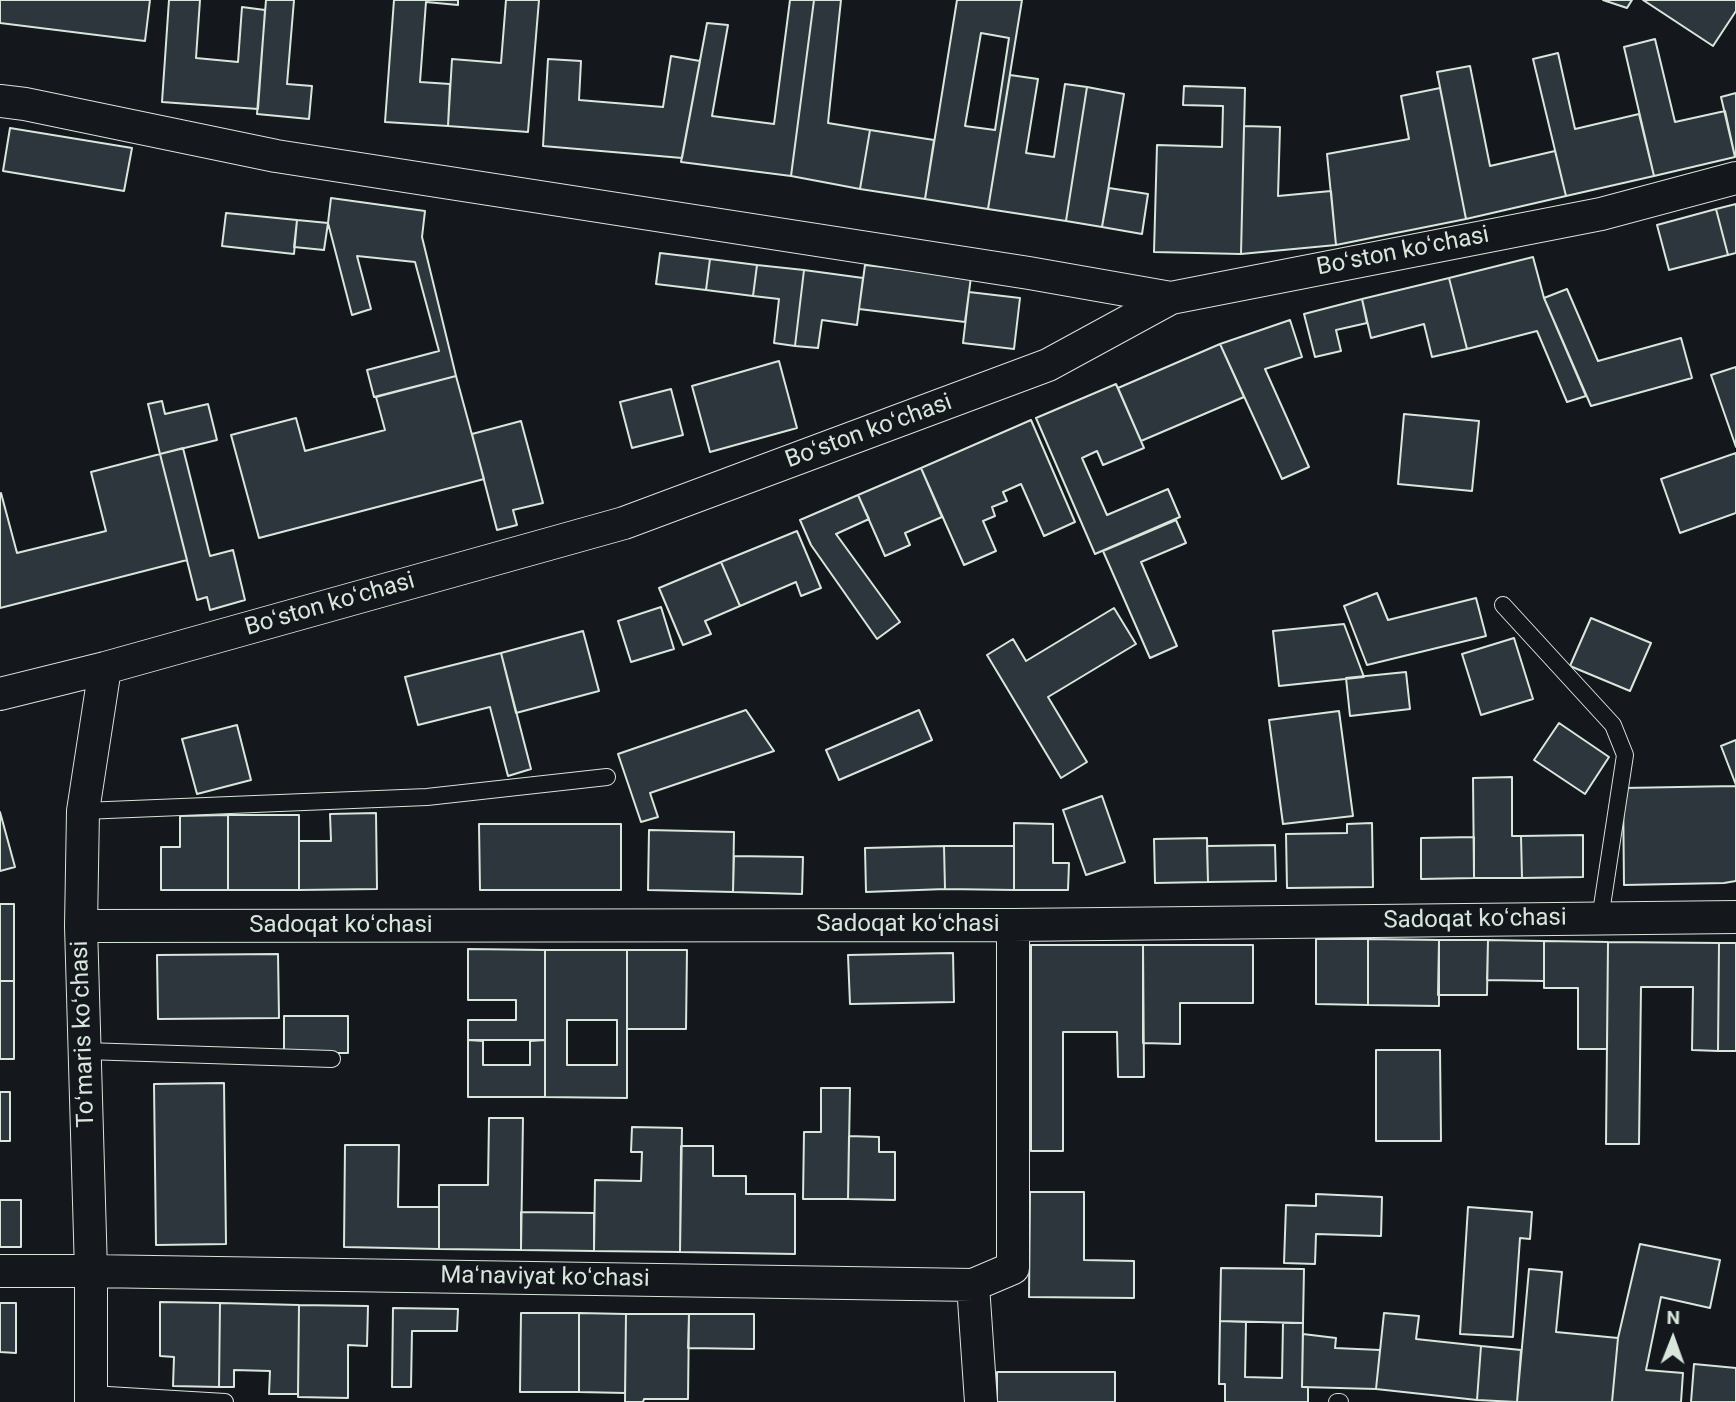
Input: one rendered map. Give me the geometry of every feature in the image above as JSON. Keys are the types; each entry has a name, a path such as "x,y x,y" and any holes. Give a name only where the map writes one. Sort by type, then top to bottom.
{"street":[{"path":"0,101 276,156 1029,272 1171,298"},
{"name":"Boʻston koʻchasi","path":"0,694 105,668 625,523 1048,365 1171,298 1601,214 1736,178"},
{"name":"Toʻmaris koʻchasi","path":"91,1398 91,1271 81,926 83,811 105,668"},
{"name":"Sadoqat koʻchasi","path":"81,926 1013,925 1736,917"},
{"path":"981,1402 973,1285 1013,1268 1013,925"},
{"name":"Maʻnaviyat koʻchasi","path":"0,1270 973,1285"}],"lane":[{"path":"1503,605 1613,725 1625,755 1600,919"},
{"path":"83,811 427,797 607,777"},
{"path":"85,1051 332,1059"},
{"path":"91,1398 225,1402"}],"building":[{"path":"0,0 150,0 145,41 0,23"},
{"path":"169,0 200,0 196,58 238,62 242,7 265,10 258,109 162,102"},
{"path":"266,0 294,0 287,84 312,86 309,119 257,114"},
{"path":"394,0 458,0 458,5 426,2 420,82 450,84 448,126 385,122"},
{"path":"506,0 539,0 528,132 448,126 452,59 501,63"},
{"path":"790,0 814,0 791,176 681,162 707,23 728,25 712,116 774,124"},
{"path":"814,0 841,0 828,123 870,130 860,189 791,176"},
{"path":"957,0 1022,0 988,209 925,199","holes":["981,33 1009,38 995,130 965,126"]},
{"path":"1603,0 1632,0 1627,8"},
{"path":"1643,0 1736,0 1736,11 1713,46"},
{"path":"1655,39 1675,122 1725,111 1735,157 1654,176 1624,47"},
{"path":"1558,53 1575,129 1639,114 1654,176 1566,196 1533,59"},
{"path":"671,56 700,61 682,158 543,146 548,59 581,61 579,100 663,107"},
{"path":"1470,66 1490,166 1555,151 1566,196 1466,219 1437,72"},
{"path":"1010,75 1038,79 1026,153 1054,157 1065,84 1087,87 1066,221 988,209"},
{"path":"1184,86 1245,88 1241,254 1154,252 1157,145 1222,147 1223,106 1183,105"},
{"path":"1087,87 1124,94 1102,227 1066,221"},
{"path":"1440,88 1466,219 1336,245 1327,154 1409,139 1401,96"},
{"path":"1736,93 1736,156 1735,157 1721,97"},
{"path":"1244,126 1280,127 1278,196 1331,191 1336,245 1241,254"},
{"path":"10,128 132,148 124,191 3,171"},
{"path":"870,130 934,140 925,199 860,189"},
{"path":"1109,188 1148,194 1142,234 1102,227"},
{"path":"331,198 425,211 422,237 456,376 374,397 367,370 439,351 415,262 357,256 371,309 352,315 328,223"},
{"path":"1736,204 1736,253 1728,255 1716,209"},
{"path":"1716,209 1728,255 1669,270 1657,225"},
{"path":"226,213 297,220 294,254 222,246"},
{"path":"297,220 328,223 324,250 294,247"},
{"path":"660,253 710,259 706,290 656,284"},
{"path":"1533,257 1544,298 1586,396 1567,402 1537,331 1467,349 1449,278"},
{"path":"710,259 757,265 753,296 706,290"},
{"path":"757,265 804,270 795,346 774,343 779,299 753,296"},
{"path":"865,265 971,277 965,322 859,309"},
{"path":"804,270 863,278 857,325 822,320 818,348 795,346"},
{"path":"1449,278 1467,349 1432,357 1424,324 1371,338 1362,299"},
{"path":"1567,289 1598,361 1681,338 1692,378 1591,406 1544,298"},
{"path":"969,292 1020,298 1014,349 963,343"},
{"path":"1362,299 1367,323 1336,330 1341,351 1315,357 1304,314"},
{"path":"1290,320 1302,357 1265,369 1309,467 1282,479 1220,344"},
{"path":"1220,344 1244,397 1141,441 1118,388"},
{"path":"779,361 797,428 710,452 692,386"},
{"path":"1736,367 1736,447 1711,375"},
{"path":"456,376 484,479 259,538 231,435 296,418 305,451 385,430 376,397"},
{"path":"1116,384 1144,448 1103,465 1097,451 1082,458 1107,515 1168,489 1180,517 1095,554 1036,418"},
{"path":"671,389 683,435 632,448 620,402"},
{"path":"162,401 165,414 208,404 217,440 160,454 148,404"},
{"path":"1404,414 1479,421 1472,491 1398,484"},
{"path":"1031,420 1075,522 1044,536 1021,484 1003,492 1007,501 992,507 995,516 983,521 996,551 964,565 921,468"},
{"path":"521,421 543,503 513,510 517,525 497,530 472,434"},
{"path":"183,448 210,556 233,550 245,600 210,610 207,597 197,600 160,454"},
{"path":"1736,453 1736,513 1680,533 1661,479"},
{"path":"160,454 187,560 0,608 1,493 17,553 106,531 91,472"},
{"path":"921,468 942,517 905,533 910,545 885,556 858,495"},
{"path":"858,495 869,519 836,534 900,622 877,639 811,545 800,520"},
{"path":"1176,520 1186,543 1141,562 1177,646 1150,658 1103,551"},
{"path":"797,531 821,588 801,596 796,582 740,606 721,562"},
{"path":"721,562 740,606 705,621 711,634 683,645 659,588"},
{"path":"1377,593 1388,620 1476,598 1486,636 1367,665 1344,606"},
{"path":"661,607 674,649 631,662 618,621"},
{"path":"1114,608 1136,644 1048,697 1087,762 1061,778 987,655 1013,639 1026,661"},
{"path":"1591,618 1651,643 1630,691 1570,666"},
{"path":"1344,624 1364,677 1279,686 1273,631"},
{"path":"583,631 599,691 516,713 501,653"},
{"path":"1514,638 1533,699 1481,715 1462,654"},
{"path":"501,653 531,769 508,776 490,707 418,725 405,677"},
{"path":"1406,672 1410,709 1350,716 1346,678"},
{"path":"746,710 774,751 650,793 658,817 641,822 618,754"},
{"path":"919,710 932,740 839,780 826,750"},
{"path":"1339,711 1353,816 1283,824 1269,720"},
{"path":"1559,723 1609,757 1585,794 1534,760"},
{"path":"237,725 251,780 197,794 182,739"},
{"path":"1736,740 1736,785 1721,746"},
{"path":"1512,777 1512,836 1521,836 1522,878 1474,878 1473,778"},
{"path":"1736,786 1736,881 1624,885 1623,788"},
{"path":"1102,796 1125,862 1086,875 1063,810"},
{"path":"0,812 15,867 0,871"},
{"path":"376,813 377,889 299,890 299,841 331,841 330,814"},
{"path":"228,815 299,815 299,890 228,890"},
{"path":"228,815 228,890 161,890 161,847 180,847 180,816"},
{"path":"1014,823 1053,824 1053,863 1069,863 1068,890 1014,890"},
{"path":"1372,823 1373,887 1287,888 1286,834 1347,833 1347,824"},
{"path":"479,824 621,824 621,890 480,890"},
{"path":"649,830 734,832 733,892 648,890"},
{"path":"1583,835 1583,877 1522,878 1521,836"},
{"path":"1474,837 1474,878 1421,879 1421,838"},
{"path":"1207,838 1208,882 1155,883 1154,839"},
{"path":"1275,845 1276,881 1208,882 1207,846"},
{"path":"944,846 1014,846 1014,890 945,889"},
{"path":"944,846 945,889 866,892 865,848"},
{"path":"734,856 803,857 802,894 733,892"},
{"path":"0,904 14,904 14,981 0,981"},
{"path":"1316,939 1368,939 1368,1005 1316,1004"},
{"path":"1368,939 1439,940 1439,1006 1368,1005"},
{"path":"1439,940 1488,940 1487,995 1438,995"},
{"path":"1488,940 1544,941 1544,981 1487,980"},
{"path":"1544,941 1608,942 1607,1049 1578,1049 1578,988 1544,988"},
{"path":"1608,942 1719,943 1718,1051 1692,1050 1693,987 1641,987 1639,1144 1606,1144"},
{"path":"1719,943 1736,943 1736,1051 1718,1051"},
{"path":"1031,945 1143,945 1144,1077 1118,1077 1117,1032 1063,1032 1063,1151 1031,1151"},
{"path":"1143,945 1253,945 1253,1003 1180,1003 1180,1044 1143,1043"},
{"path":"468,949 545,950 545,1040 468,1040 468,1020 516,1020 516,1000 468,1000"},
{"path":"545,950 627,950 627,1098 545,1097","holes":["567,1020 617,1020 617,1065 567,1065"]},
{"path":"627,950 687,950 686,1029 627,1029"},
{"path":"953,953 954,1002 850,1004 848,955"},
{"path":"278,954 279,1018 158,1019 157,955"},
{"path":"0,981 14,981 14,1059 0,1059"},
{"path":"284,1016 348,1016 348,1053 284,1053"},
{"path":"468,1040 483,1041 483,1065 530,1065 530,1041 545,1040 545,1097 468,1097"},
{"path":"1376,1050 1440,1050 1441,1141 1376,1141"},
{"path":"224,1083 226,1244 156,1245 154,1084"},
{"path":"821,1088 850,1088 848,1199 803,1199 804,1132 821,1132"},
{"path":"0,1092 10,1092 10,1141 0,1141"},
{"path":"489,1118 523,1118 521,1250 439,1249 439,1185 488,1185"},
{"path":"632,1127 682,1128 680,1252 594,1251 595,1180 641,1181 642,1152 631,1152"},
{"path":"849,1136 879,1137 879,1152 895,1152 895,1200 848,1199"},
{"path":"345,1145 399,1145 398,1207 439,1207 439,1249 344,1247"},
{"path":"681,1146 713,1146 713,1176 746,1176 746,1194 795,1194 795,1254 680,1252"},
{"path":"1030,1192 1084,1192 1084,1260 1134,1261 1134,1298 1029,1297"},
{"path":"1316,1194 1382,1197 1381,1236 1316,1234 1315,1264 1284,1263 1286,1205 1316,1206"},
{"path":"0,1200 21,1200 21,1247 0,1247"},
{"path":"1468,1207 1532,1212 1530,1239 1520,1238 1513,1337 1460,1334"},
{"path":"521,1212 594,1213 594,1251 521,1250"},
{"path":"1640,1244 1720,1260 1710,1308 1661,1297 1646,1370 1683,1373 1681,1402 1612,1402 1618,1338"},
{"path":"1221,1268 1304,1269 1303,1323 1220,1321"},
{"path":"1529,1269 1562,1272 1556,1332 1618,1338 1612,1402 1517,1402"},
{"path":"160,1302 220,1303 219,1387 173,1386 174,1357 160,1356"},
{"path":"0,1303 16,1303 16,1353 0,1352"},
{"path":"220,1303 299,1305 298,1394 269,1394 270,1371 234,1370 234,1387 219,1387"},
{"path":"299,1305 368,1306 367,1346 348,1345 348,1398 298,1397"},
{"path":"393,1308 458,1309 457,1331 412,1331 411,1387 392,1387"},
{"path":"521,1313 579,1313 579,1392 520,1392"},
{"path":"579,1313 626,1314 625,1393 579,1392"},
{"path":"1384,1313 1419,1316 1416,1339 1481,1346 1477,1400 1376,1389"},
{"path":"626,1314 689,1314 688,1399 625,1402"},
{"path":"689,1314 754,1314 754,1349 688,1348"},
{"path":"1220,1321 1246,1322 1245,1377 1282,1378 1283,1323 1303,1323 1302,1387 1308,1387 1308,1402 1225,1402 1225,1384 1219,1384"},
{"path":"1303,1334 1336,1338 1335,1348 1380,1350 1376,1389 1302,1387"},
{"path":"1481,1346 1521,1350 1517,1402 1477,1400"},
{"path":"1694,1364 1736,1368 1736,1402 1691,1402"},
{"path":"997,1372 1115,1372 1115,1402 997,1402"}]}
